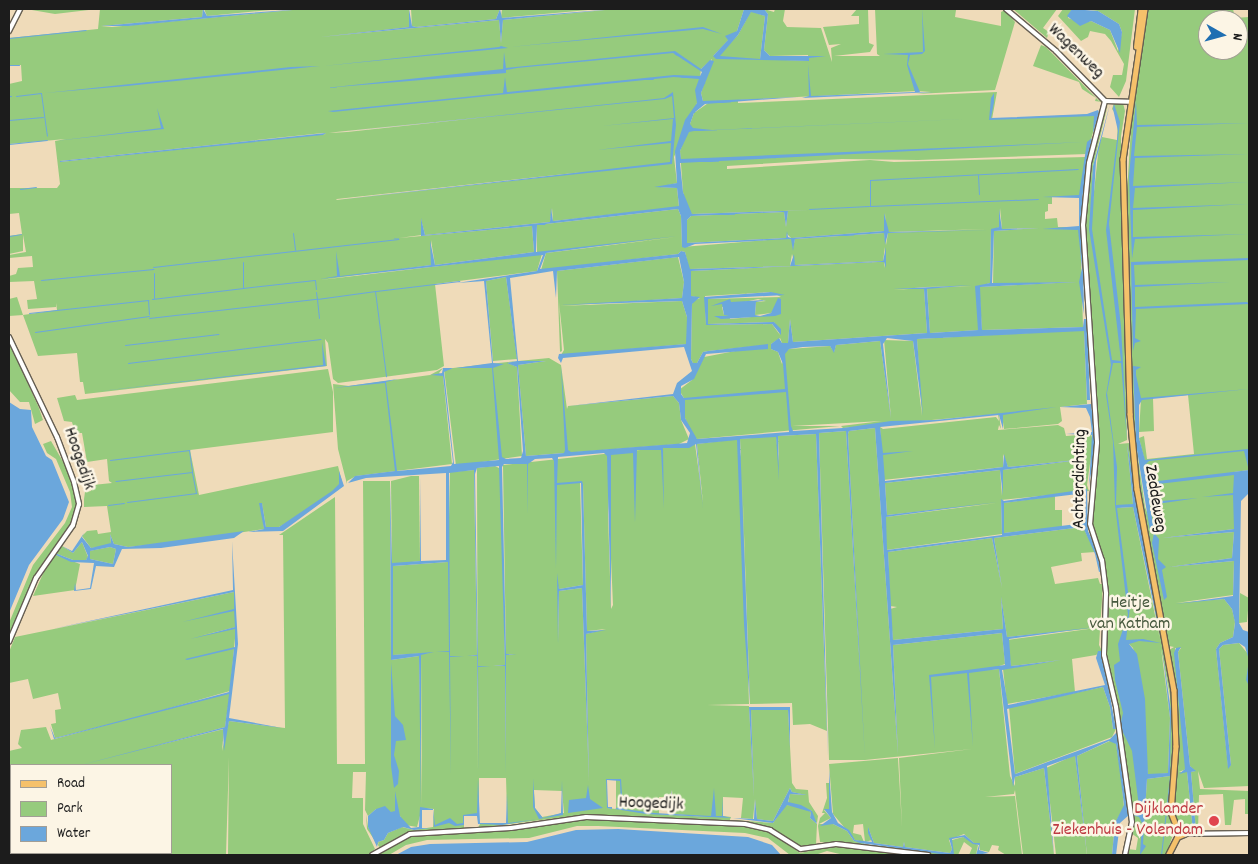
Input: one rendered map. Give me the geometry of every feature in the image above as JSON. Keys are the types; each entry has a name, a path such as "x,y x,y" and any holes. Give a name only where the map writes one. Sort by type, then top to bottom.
{"main road":[{"name":"Zeddeweg","path":"1142,9 1129,102 1124,170 1132,450 1174,690 1176,736 1171,812 1178,830 1178,837"},
{"path":"1168,855 1178,837 1184,834 1178,830"}],"street":[{"path":"9,31 20,9"},
{"name":"Wagenweg","path":"1006,9 1056,51 1105,101 1129,102"},
{"name":"Achterdichting","path":"1105,101 1089,163 1083,225 1097,443 1090,524 1102,564 1106,594 1104,655 1116,708 1132,822 1125,855"},
{"name":"Hoogedijk","path":"9,337 57,437 74,482 79,504 74,525 36,578 9,642"},
{"name":"Hoogedijk","path":"372,855 410,834 511,828 586,816 745,824 770,830 801,849 836,844 928,855"},
{"path":"1184,834 1249,834"}],"green space":[{"path":"26,9 97,9 55,14"},
{"path":"100,9 203,9 202,17 101,26 112,27 303,9 409,9 410,27 320,37 499,20 501,43 503,20 615,9 744,9 737,31 713,56 720,54 738,35 751,11 765,16 760,59 809,61 808,55 770,56 764,50 768,14 764,9 774,12 775,9 785,9 783,21 787,27 821,28 832,62 831,48 841,44 829,45 823,27 859,24 859,16 851,16 857,9 868,9 869,43 874,45 870,52 834,56 880,56 877,54 875,9 956,10 955,17 1001,26 1001,12 1005,10 1015,22 995,90 916,94 931,92 917,91 738,100 738,103 997,92 992,119 1098,114 1087,154 918,160 842,159 727,166 727,169 870,160 894,162 1086,157 1081,196 1052,197 1052,204 1048,204 1048,211 1045,212 1045,219 1057,218 1058,227 1080,227 1083,327 982,330 979,287 1077,282 993,284 994,231 1039,228 1002,229 1000,208 999,227 991,231 990,283 977,287 979,330 930,333 927,288 972,286 925,287 893,290 924,288 927,333 793,342 790,319 788,343 782,343 780,338 771,344 771,349 778,352 782,364 786,350 789,349 830,346 834,352 836,345 880,341 891,418 884,340 913,341 922,416 917,339 1084,330 1087,404 1060,407 1062,421 1058,424 1004,429 1002,415 999,415 1001,429 999,425 998,430 1058,425 1064,428 1066,436 1091,434 1093,442 1087,485 1089,491 1001,500 1002,534 886,550 886,517 997,503 887,515 885,483 1000,470 1002,496 1003,470 1086,459 1008,467 1003,454 1003,467 883,480 880,427 883,429 996,417 999,421 998,414 843,428 841,426 882,421 792,426 840,426 697,439 693,436 685,418 684,398 679,390 692,380 704,357 767,345 703,352 697,363 693,363 691,359 692,304 693,301 700,298 691,296 691,271 878,262 884,262 885,268 885,247 883,261 795,265 792,254 790,266 689,269 685,252 681,251 678,254 541,270 546,253 677,237 537,253 537,225 678,209 681,216 682,247 791,238 787,234 786,238 687,243 687,220 691,216 784,212 786,227 788,211 810,210 692,214 688,211 683,192 680,151 694,113 711,101 703,101 701,93 712,59 701,69 697,103 674,157 677,183 660,187 677,188 679,207 553,221 552,208 550,222 425,235 421,219 422,235 399,238 532,226 534,252 435,265 431,240 431,265 320,280 542,254 537,271 435,284 444,366 437,370 338,383 333,379 328,343 325,339 327,366 85,394 83,382 80,382 77,353 38,356 23,315 57,310 56,303 56,307 28,309 27,300 37,299 34,281 9,282 9,276 16,274 18,268 33,267 32,256 9,258 9,255 26,252 23,235 23,251 9,254 9,236 22,234 19,213 9,214 9,188 57,188 60,184 55,141 66,139 9,144 9,84 22,81 21,65 9,65 9,38 98,29","holes":["544,111 347,132 329,133","323,133 326,134 60,162","583,172 537,178 337,199","885,213 886,231 889,232 988,229 888,233 886,245 884,233 795,239 793,248 792,238 884,231","771,292 781,297 708,299 708,324 774,322 780,335 772,324 706,325 705,296","758,299 766,301 756,302 755,315 771,313 778,304 771,314 762,316 730,319 729,313 724,315 722,307"]},
{"path":"204,9 281,9 207,16"},
{"path":"411,9 500,9 496,19 416,27 412,26"},
{"path":"502,9 599,9 501,18"},
{"path":"1013,9 1057,9 1043,28 1049,32 1047,38"},
{"path":"1063,9 1072,9 1068,18 1083,23 1091,21 1110,30 1118,51 1122,32 1119,24 1098,11 1083,9 1135,9 1126,81 1119,97 1110,87 1113,75 1122,75 1124,64 1111,41 1105,34 1090,31 1088,37 1081,41 1058,16"},
{"path":"1148,9 1233,9 1198,10 1198,60 1248,60 1249,17 1249,470 1234,472 1234,529 1162,538 1234,532 1232,558 1169,567 1234,561 1233,595 1176,603 1224,599 1232,609 1235,622 1233,637 1220,643 1216,649 1228,766 1231,765 1219,649 1223,645 1239,643 1248,654 1249,786 1204,788 1198,771 1200,789 1249,791 1249,814 1245,814 1245,799 1234,800 1231,825 1225,825 1223,794 1199,795 1198,832 1186,831 1174,816 1178,712 1169,650 1174,647 1169,646 1141,504 1135,447 1136,444 1145,507 1154,530 1148,498 1150,482 1139,438 1144,436 1147,459 1194,454 1188,395 1153,398 1154,431 1139,432 1141,399 1134,393 1136,438 1132,431 1127,193 1132,111","holes":["1175,648 1181,648 1178,652 1190,766 1195,771 1191,772 1196,831 1193,831 1187,772 1179,772 1186,769"]},
{"path":"1027,27 1056,52 1102,100 1102,102 1100,102 1094,92"},
{"path":"1041,45 1046,47 1100,102 1095,101 1096,98 1082,89 1079,82 1033,66"},
{"name":"Heitje van Katham","path":"1114,103 1123,103 1125,111 1121,136 1121,186 1127,440 1118,444 1130,443 1138,504 1172,687 1174,759 1169,813 1175,829 1166,855 1126,855 1127,849 1136,850 1138,838 1131,833 1134,820 1119,711 1106,659 1103,560 1091,527 1098,428 1084,231 1091,155 1108,104 1093,166 1090,229 1099,145 1102,137 1117,140 1118,117 1112,109","holes":["1127,444 1136,505 1160,640 1133,507 1117,508 1133,504","1129,644 1133,648 1144,697 1145,756 1148,774 1168,773 1170,718 1170,776 1147,779 1144,827","1161,648 1170,696 1170,718"]},
{"path":"678,257 684,282 682,298 560,306 682,301 687,317 687,344 561,355 564,350 559,302 562,351 560,352 557,271"},
{"path":"506,277 517,359 493,361 486,281"},
{"path":"17,297 23,315 9,316 9,299"},
{"path":"9,341 43,420 35,424 29,402 20,402 9,390"},
{"path":"549,358 561,365 567,409 568,406 673,396 679,403 681,420 689,439 679,444 526,456 518,365 546,361 518,361"},
{"path":"517,361 508,363 517,367 522,456 456,466 444,369"},
{"path":"443,368 439,373 443,376 452,464 356,476 347,481 347,484 338,449 333,384 349,386 430,375"},
{"path":"328,369 333,392 333,432 190,450 199,495 338,466 343,486 310,510 279,527 266,527 262,503 264,529 176,542 128,547 114,544 110,534 111,543 107,546 91,548 82,536 87,531 97,530 98,534 111,532 107,506 84,507 84,499 85,492 91,491 93,485 112,483 109,481 107,459 87,462 82,433 75,433 72,422 64,421 57,398 75,395 77,400"},
{"path":"875,428 898,755 893,645 1002,633 1005,664 988,670 999,669 1010,776 1015,786 1015,777 1044,768 1054,855 1023,855 1015,790 1014,794 985,797 1015,796 1022,855 1006,855 998,850 999,846 992,845 989,852 980,850 979,843 974,843 964,834 949,840 952,849 950,853 905,847 904,842 903,847 874,843 868,827 872,840 865,842 863,824 854,825 853,833 861,835 864,842 855,840 833,814 829,764 898,758 902,827 899,758 972,749 865,760 829,760 819,433 846,431 861,688 848,434 849,431"},
{"path":"816,434 827,731 810,724 793,725 792,703 750,704 742,476 749,704 707,705 749,706 754,797 751,710 788,710 792,783 796,789 808,790 809,802 818,816 817,823 812,817 812,811 788,803 790,794 806,795 792,792 790,788 773,821 757,819 755,799 753,819 741,818 743,798 723,797 723,816 731,817 729,822 581,815 478,828 480,824 507,824 506,778 479,778 479,815 464,815 464,829 408,833 380,848 367,829 366,814 368,827 379,845 378,842 384,840 388,833 402,827 414,830 433,827 434,809 422,808 417,827 405,825 400,816 391,812 376,809 368,816 365,810 366,772 353,772 352,798 363,798 363,824 375,849 369,855 228,855 229,757 226,855 9,855 10,848 10,854 172,854 172,764 10,764 9,813 9,751 22,748 18,744 21,730 46,727 51,740 114,723 55,738 51,724 56,723 55,710 61,709 58,693 33,699 28,679 9,683 9,652 15,637 234,592 236,627 200,636 236,628 230,691 156,712 230,693 225,727 147,748 224,729 222,751 229,721 285,728 283,535 279,535 335,497 337,764 365,764 363,481 390,481 391,660 419,656 422,805 421,654 429,653 393,655 393,566 448,562 450,472 474,470 477,655 470,655 477,656 478,773 477,468 495,466 501,469 505,665 493,666 505,666 506,756 506,655 514,654 506,654 503,465 695,444 703,503 697,444 737,439 741,457 740,439 776,436 779,463 778,436","holes":["580,482 583,484 587,631 606,629 586,634 589,782 582,588 559,591 558,641 558,586 559,589 583,585","608,489 613,605 611,609 608,514","607,780 616,780 616,809 607,808","534,790 562,791 564,813 542,817 535,808","672,790 675,814 709,817 659,814 659,797 670,797"]},
{"path":"51,441 69,472 77,495 78,509 74,521 39,569 9,641 9,623 33,565 65,523 72,507 70,492 56,459 47,453 43,444"},
{"path":"419,476 420,561 396,564 392,563 391,481"},
{"path":"1055,496 1055,510 1062,510 1062,527 1004,533 1004,503"},
{"path":"1083,527 1095,552 1081,553 1082,561 1051,567 1055,584 1098,578 1100,584 1103,584 1099,645 1102,651 1096,655 1072,659 1075,692 1007,704 1003,669 1061,660 1011,666 1007,640 1096,628 1007,637 1001,597 1003,629 893,640 890,609 897,607 890,606 888,552 992,538 1002,588 994,538"},
{"path":"82,542 88,557 86,560 73,560 55,553 62,546 73,553"},
{"path":"110,547 116,549 113,564 90,559 89,551"},
{"path":"56,555 80,564 75,590 33,596 46,567"},
{"path":"1240,593 1249,598 1247,622 1239,623"},
{"path":"1103,687 1110,707 1113,729 1116,729 1112,737 1015,774 1009,707"},
{"path":"1112,740 1116,744 1124,808 1115,823 1112,855 1087,855 1077,756"},
{"path":"1075,755 1087,855 1056,855 1046,768"},
{"path":"826,783 829,783 829,809 824,810 831,818 819,824 833,824 847,831 854,841 864,843 863,846 820,842 818,826 820,818 825,813 822,813 827,798"},
{"path":"786,805 800,806 811,812 810,818 817,824 816,845 798,846 765,827 733,820 773,823"},
{"path":"592,818 752,827 772,833 800,853 833,846 918,855 844,855 827,851 815,855 790,855 768,838 745,833 577,826 529,838 427,840 406,845 389,855 375,855 406,836 417,834 486,831"},
{"path":"963,837 978,845 976,855 969,855 972,848 964,842 958,855 938,855 865,845 952,854 952,840"}],"water":[{"path":"203,9 207,16 303,9 128,26 101,26 202,17"},
{"path":"409,9 412,26 416,27 496,19 500,9 502,18 615,9 503,20 501,43 499,20 320,37 409,27"},
{"path":"744,9 764,9 768,14 764,50 770,56 826,56 809,58 809,61 716,59 713,56 728,40 725,36 737,31","holes":["751,12 765,16 760,59 720,56 738,35"]},
{"path":"922,9 925,51 922,54 910,55 908,64 920,92 934,92 802,98 809,96 808,64 811,96 915,92 907,65 908,55 883,54 923,52"},
{"path":"1072,9 1098,11 1119,24 1122,32 1120,53 1110,30 1091,21 1080,26 1067,16"},
{"path":"703,27 722,34 703,29 510,47"},
{"path":"499,47 508,48 323,66"},
{"path":"675,51 701,69 710,60 714,61 701,93 703,101 799,97 705,104 694,113 690,124 693,128 712,130 986,118 694,131 689,132 680,151 681,159 1084,142 680,163 683,192 692,214 812,210 788,211 786,227 784,212 691,216 687,220 687,243 786,238 787,231 788,237 791,238 884,231 884,213 889,232 989,230 888,233 885,245 884,233 795,239 793,251 791,239 695,244 685,248 682,247 681,216 678,209 537,225 536,252 677,236 546,253 540,269 678,254 681,251 685,252 690,269 790,266 794,254 795,265 883,261 886,247 886,268 884,262 878,262 691,271 691,296 700,297 692,304 691,359 693,363 697,363 703,352 708,351 768,344 768,349 706,354 694,379 681,386 681,394 684,398 785,389 783,364 778,352 771,349 771,344 779,338 782,343 788,343 790,319 793,342 927,333 924,289 893,289 972,285 927,289 930,333 978,330 975,286 990,283 991,229 999,227 999,209 1002,229 1040,228 994,231 992,283 1077,282 980,287 982,330 1083,327 1084,319 1087,319 1090,400 1087,400 1084,331 917,339 923,416 913,341 887,338 883,344 891,419 880,341 836,345 834,353 830,346 789,349 785,354 791,426 793,431 843,428 891,421 935,420 1057,407 1003,415 1003,429 999,415 880,427 883,453 913,451 883,455 885,481 1003,467 1004,454 1008,467 1086,459 1003,470 1003,496 1000,470 885,483 887,515 998,502 886,517 887,550 1002,535 1001,499 1004,501 1087,489 1088,531 1099,554 1102,571 1099,572 1095,554 1083,527 994,538 1002,588 992,538 888,552 893,640 1003,629 1001,596 1007,637 1096,627 1009,639 1011,666 1061,660 1002,670 1008,705 1105,685 1096,658 1098,651 1102,651 1116,729 1113,729 1110,707 1103,687 1007,709 1015,774 1110,739 1117,732 1129,815 1120,823 1116,855 1112,855 1115,823 1124,805 1116,744 1109,741 1077,756 1087,855 1075,756 1047,766 1054,855 1044,768 1015,777 1013,787 999,669 969,673 973,747 967,673 931,677 935,749 929,675 1005,665 1002,633 893,645 898,755 875,428 849,431 848,434 865,759 846,431 819,433 828,759 816,434 778,436 779,481 776,437 740,439 750,704 744,624 737,440 697,444 703,510 696,444 689,448 663,448 664,509 661,450 637,450 635,523 633,453 611,455 611,611 607,456 604,453 558,457 557,483 582,481 583,484 587,631 606,630 586,634 589,782 582,588 559,591 558,645 557,573 559,589 583,585 581,483 557,485 556,569 554,461 552,458 535,459 528,464 528,514 527,464 504,464 502,467 506,654 517,655 506,655 506,775 505,666 493,666 505,665 499,466 477,468 475,474 478,666 491,666 478,667 479,775 477,656 467,655 477,655 474,470 449,473 450,656 464,656 450,657 451,777 449,652 436,652 449,651 448,562 393,566 393,655 434,652 421,655 421,805 419,656 391,660 390,481 392,563 420,561 420,476 421,561 446,560 446,473 366,478 348,483 355,476 395,471 385,383 334,388 398,379 386,382 397,471 451,466 453,462 443,376 431,375 442,373 443,368 453,368 444,372 454,464 499,460 492,368 456,368 492,363 484,281 457,283 537,271 543,255 320,279 337,276 336,251 340,276 431,265 430,240 435,265 534,252 532,226 388,239 421,236 421,218 425,235 550,222 551,208 553,221 679,206 677,188 654,187 677,183 675,151 685,120 697,103 695,90 699,79 674,77 328,111 503,93 505,77 507,92 674,75 700,76 702,72 673,53 517,68 506,70 506,73 325,88 503,69 504,52 506,68","holes":["679,257 684,282 682,298 560,305 682,301 687,317 686,344 559,354 558,358 561,363 563,358 684,347 692,371 677,383 673,394 569,406 673,396 679,403 681,420 690,433 687,443 571,452 568,450 561,366 564,453 526,456 518,365 546,361 518,361 510,278 553,271 556,298 557,271","506,277 517,361 507,363 517,367 523,451 521,458 506,459 502,457 493,368 504,364 493,363 486,281","786,392 789,432 697,439 685,418 685,400","1086,493 1085,523 1004,533 1004,503"]},
{"path":"320,66 127,86 45,93 291,67"},
{"path":"673,92 676,125 672,164 336,200 670,162 671,143 597,150 671,141 673,119 602,126 674,118 672,96 665,99 329,133 664,98"},
{"path":"994,93 991,118 1087,114 1098,110 1093,134 1094,116 989,120 991,98"},
{"path":"1136,101 1137,125 1249,123 1137,127 1134,156 1249,154 1135,158 1133,186 1249,182 1135,188 1133,208 1249,204 1133,210 1133,237 1249,234 1135,239 1132,259 1129,176"},
{"path":"1110,104 1096,161 1092,229 1112,360 1121,361 1106,230 1118,131 1113,109 1114,104 1120,122 1109,224 1121,326 1127,440 1121,363 1113,363 1107,393 1117,467 1116,505 1133,504 1127,444 1161,640 1133,507 1117,508 1130,607 1126,640 1143,639 1161,643 1139,641 1129,644 1137,654 1145,699 1148,774 1168,773 1170,718 1162,648 1171,711 1170,776 1147,779 1143,844 1146,846 1140,855 1142,823 1139,817 1132,815 1139,807 1132,751 1120,726 1123,713 1115,680 1114,665 1120,661 1118,644 1128,615 1115,505 1113,442 1106,395 1111,365 1089,229 1093,166"},
{"path":"157,108 164,129 55,141 161,128"},
{"path":"326,133 323,135 60,162 60,161"},
{"path":"1092,138 1082,199 1084,314 1079,282 1082,268 1078,230 1042,229 1079,226 1079,198 1042,197 1079,195 1087,142"},
{"path":"1249,258 1249,260 1134,265 1135,285 1230,282 1135,287 1135,307 1247,302 1249,304 1136,309 1135,338 1141,341 1135,343 1133,351 1131,262"},
{"path":"771,292 785,295 708,299 708,324 774,322 781,329 781,335 772,324 706,325 704,297"},
{"path":"778,298 781,299 781,314 775,316 721,319 714,316 729,316 724,315 722,304 711,306 730,299 731,302 766,300 756,302 755,315 760,316 771,313"},
{"path":"322,342 326,366 92,392 323,365"},
{"path":"1133,366 1141,367 1136,370 1136,375 1141,398 1249,389 1142,400 1139,405 1139,438 1145,460 1248,449 1248,467 1244,451 1149,461 1145,465 1150,482 1249,470 1249,493 1241,501 1239,623 1243,630 1249,632 1249,660 1245,647 1239,643 1223,645 1219,649 1231,765 1228,769 1216,649 1220,643 1233,637 1235,623 1232,609 1224,599 1175,604 1233,596 1234,561 1169,567 1232,558 1234,532 1162,538 1234,529 1233,495 1202,497 1233,493 1234,475 1150,485 1149,502 1198,498 1150,505 1154,530 1150,531 1136,444"},
{"path":"9,402 20,409 31,410 32,427 46,456 52,460 69,502 63,519 29,565 9,613"},
{"path":"1091,404 1096,442 1089,486 1092,435 1066,434 1092,432 1090,417 1086,408 1060,407"},
{"path":"339,471 344,486 283,531 248,532 264,529 259,503 262,503 266,527 279,527 332,491 339,484"},
{"path":"244,531 234,538 161,548 122,549 114,567 96,566 91,589 74,591 75,583 76,590 90,588 94,563 71,562 56,555 45,567 55,553 73,560 86,560 88,556 82,542 73,553 62,546 72,551 84,533 82,537 91,548 111,543 110,534 114,544 128,547","holes":["110,547 116,549 113,564 90,559 90,551"]},
{"path":"1154,533 1159,539 1158,559 1166,567 1162,570 1167,597 1164,600 1152,543"},
{"path":"232,541 238,644 229,718 282,728 229,721 224,751 223,729 85,764 225,727 229,694 54,739 50,726 55,738 229,692 234,649 185,659 235,647 235,629 190,639 235,627 234,611 182,622 234,609 234,592 52,629 233,590"},
{"path":"1181,647 1178,652 1190,766 1196,771 1191,772 1196,831 1193,831 1187,772 1179,774 1185,769 1174,653 1176,648"},
{"path":"1249,660 1249,686 1246,680"},
{"path":"391,662 395,716 403,725 406,740 396,741 394,755 399,771 398,784 394,788 391,766"},
{"path":"749,707 790,707 790,748 788,710 751,710 754,797"},
{"path":"829,770 832,812 838,823 849,830 855,840 872,842 868,833 868,827 874,843 903,847 904,842 905,847 950,853 952,849 949,838 965,835 974,843 980,843 979,850 989,853 976,855 979,845 973,844 963,837 952,839 954,854 947,855 860,843 854,841 847,831 833,824 820,826 831,818 824,809 829,809"},
{"path":"533,778 535,808 543,818 561,813 562,780 563,815 539,819 533,807"},
{"path":"478,779 480,823 506,823 507,793 508,823 537,819 502,825 478,824 477,816 464,816 464,825 455,826 449,823 434,827 433,810 422,810 422,828 430,828 414,830 403,827 388,833 384,840 378,842 377,847 368,827 368,816 376,809 385,806 391,812 395,811 395,791 400,816 411,828 419,827 420,807 433,809 435,825 450,818 457,824 463,823 463,815 477,813"},
{"path":"606,779 621,779 623,809 654,813 672,814 671,790 675,814 711,816 714,788 716,816 722,816 722,797 723,816 731,818 646,814 615,809 621,806 620,781 607,780 608,807 612,807 612,809 607,808"},
{"path":"588,785 590,799 603,808 568,813 569,800 586,798"},
{"path":"790,788 792,792 807,795 790,794 788,802 801,805 812,811 817,824 810,818 811,812 787,805 773,823 733,818 754,819 755,799 757,819 773,821"},
{"path":"618,829 748,837 772,845 781,855 396,855 411,847 430,844 527,842 576,830"}],"waterway":[{"path":"9,38 86,30"},
{"path":"9,65 19,65"},
{"path":"16,96 41,93 47,136"},
{"path":"9,120 43,117"},
{"path":"9,144 47,140"},
{"path":"1038,199 870,206 870,180 1078,169"},
{"path":"978,175 979,194"},
{"path":"20,189 36,187"},
{"path":"809,209 869,206"},
{"path":"293,233 295,250"},
{"path":"9,236 21,234"},
{"path":"153,267 398,239"},
{"path":"152,299 243,288 243,262"},
{"path":"41,280 153,269"},
{"path":"154,273 154,298"},
{"path":"243,288 315,280 316,289"},
{"path":"376,291 459,281"},
{"path":"316,292 317,299 375,291 386,376"},
{"path":"149,318 317,299 319,318"},
{"path":"29,313 148,300 149,314"},
{"path":"35,332 149,316"},
{"path":"125,345 218,334"},
{"path":"128,363 321,339"},
{"path":"110,460 189,450 192,472 116,481"},
{"path":"127,502 196,493 192,472"},
{"path":"108,505 124,503"},
{"path":"1161,855 1170,776"}],"place":[{"name":"Dijklander Ziekenhuis - Volendam","path":"1214,821"}]}
